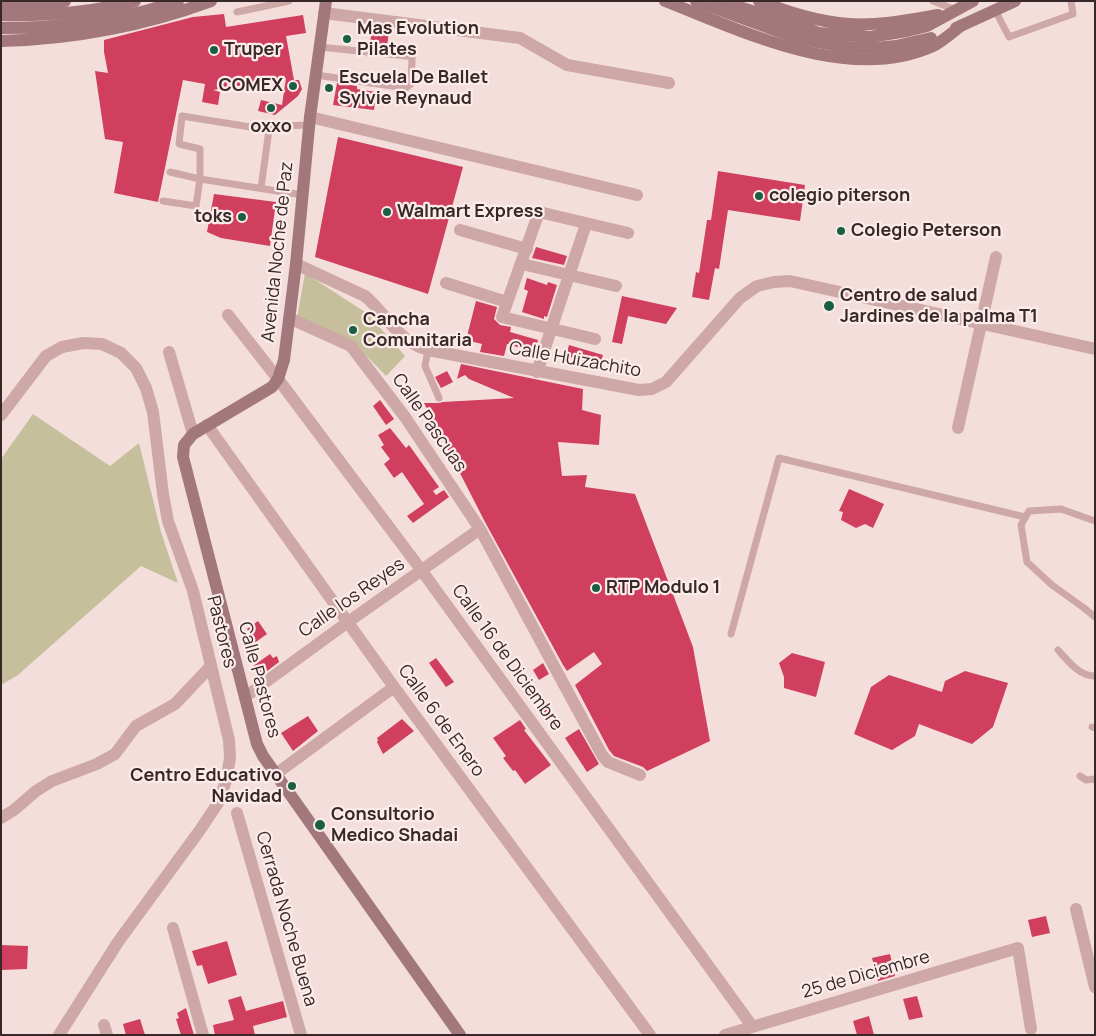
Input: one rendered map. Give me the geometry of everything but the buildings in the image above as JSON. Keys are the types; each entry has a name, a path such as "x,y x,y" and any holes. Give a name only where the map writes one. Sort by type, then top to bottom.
{"street":[{"path":"1,4 49,4 65,1"},
{"path":"1,15 34,16 79,12 135,1"},
{"path":"1,28 62,26 98,21 138,13 178,1"},
{"path":"1,41 79,35 124,27 184,11 210,1"},
{"path":"665,1 756,36 796,49 835,58 878,59 912,54 936,44 962,25"},
{"path":"696,1 797,38 846,47 876,48 896,46 931,38 1015,1"},
{"path":"702,15 712,5 712,1"},
{"path":"721,1 818,32 870,36 927,26 973,1"},
{"path":"759,1 815,19 849,24 894,23 953,12"},
{"path":"325,7 520,38 567,65 669,83"},
{"name":"Avenida Noche de Paz","path":"278,378 284,360 296,264 309,121 325,7"},
{"path":"309,121 637,195"},
{"path":"594,338 502,317 539,212 628,233"},
{"path":"537,372 550,328 592,225"},
{"path":"460,230 527,249"},
{"path":"958,428 996,257"},
{"name":"Calle Huizachito","path":"296,264 365,296 402,335 413,344 428,350 639,390 652,389 666,382 740,298 757,286 774,282 790,281 1095,349"},
{"path":"522,264 616,286"},
{"path":"446,283 507,302"},
{"name":"Calle 16 de Diciembre","path":"228,315 278,378 422,571 752,1026"},
{"name":"Calle Pascuas","path":"289,318 351,346 405,416 480,529 602,755 608,762 640,775"},
{"name":"Pastores","path":"1,415 46,356 62,347 83,343 102,344 121,353 136,368 146,388 153,412 168,521 193,591 229,740 230,758 226,781 218,802 200,830 118,942 59,1035"},
{"path":"169,352 193,434 272,387 278,378"},
{"name":"Calle 6 de Enero","path":"208,425 394,687 650,1035"},
{"name":"Calle Pastores","path":"193,434 184,445 183,457 257,744 276,774 460,1035"},
{"name":"Calle los Reyes","path":"245,697 480,529"},
{"path":"1,818 52,781 97,764 115,754 136,726 175,704 212,666"},
{"path":"276,774 394,687"},
{"name":"Cerrada Noche Buena","path":"237,813 301,1035"},
{"path":"1076,909 1095,986"},
{"path":"173,928 203,1035"},
{"name":"25 de Diciembre","path":"725,1035 1018,948 1031,1029"}],"lane":[{"path":"237,12 289,1"},
{"path":"933,1 953,12"},
{"path":"996,10 1009,37 1073,14 1071,1"},
{"path":"316,75 406,88 411,84 412,57 320,47"},
{"path":"163,201 196,206 200,179 200,149 179,144 182,116 269,130 309,121"},
{"path":"261,188 269,130"},
{"path":"170,172 200,179 303,195"},
{"path":"428,350 425,366 439,398"},
{"path":"731,634 779,458 1025,517"},
{"path":"1095,521 1061,509 1029,511 1021,525 1027,562 1095,617"},
{"path":"1058,650 1075,668 1091,677 1095,676"},
{"path":"1080,776 1086,780 1095,779"}],"shaded area":[{"name":"Cancha Comunitaria","path":"305,273 368,314 405,356 386,376 352,341 297,318"},
{"path":"33,414 110,466 139,443 161,532 178,583 141,566 18,675 1,685 1,459"}],"place":[{"name":"Mas Evolution Pilates","path":"347,39"},
{"name":"Truper","path":"214,50"},
{"name":"COMEX","path":"293,86"},
{"name":"Escuela De Ballet Sylvie Reynaud","path":"329,88"},
{"name":"oxxo","path":"271,108"},
{"name":"colegio piterson","path":"759,196"},
{"name":"Walmart Express","path":"387,212"},
{"name":"toks","path":"242,217"},
{"name":"Colegio Peterson","path":"841,231"},
{"name":"Centro de salud Jardines de la palma T1","path":"829,306"},
{"name":"Cancha Comunitaria","path":"353,330"},
{"name":"RTP Modulo 1","path":"596,588"},
{"name":"Centro Educativo Navidad","path":"292,786"},
{"name":"Consultorio Medico Shadai","path":"320,825"}]}
